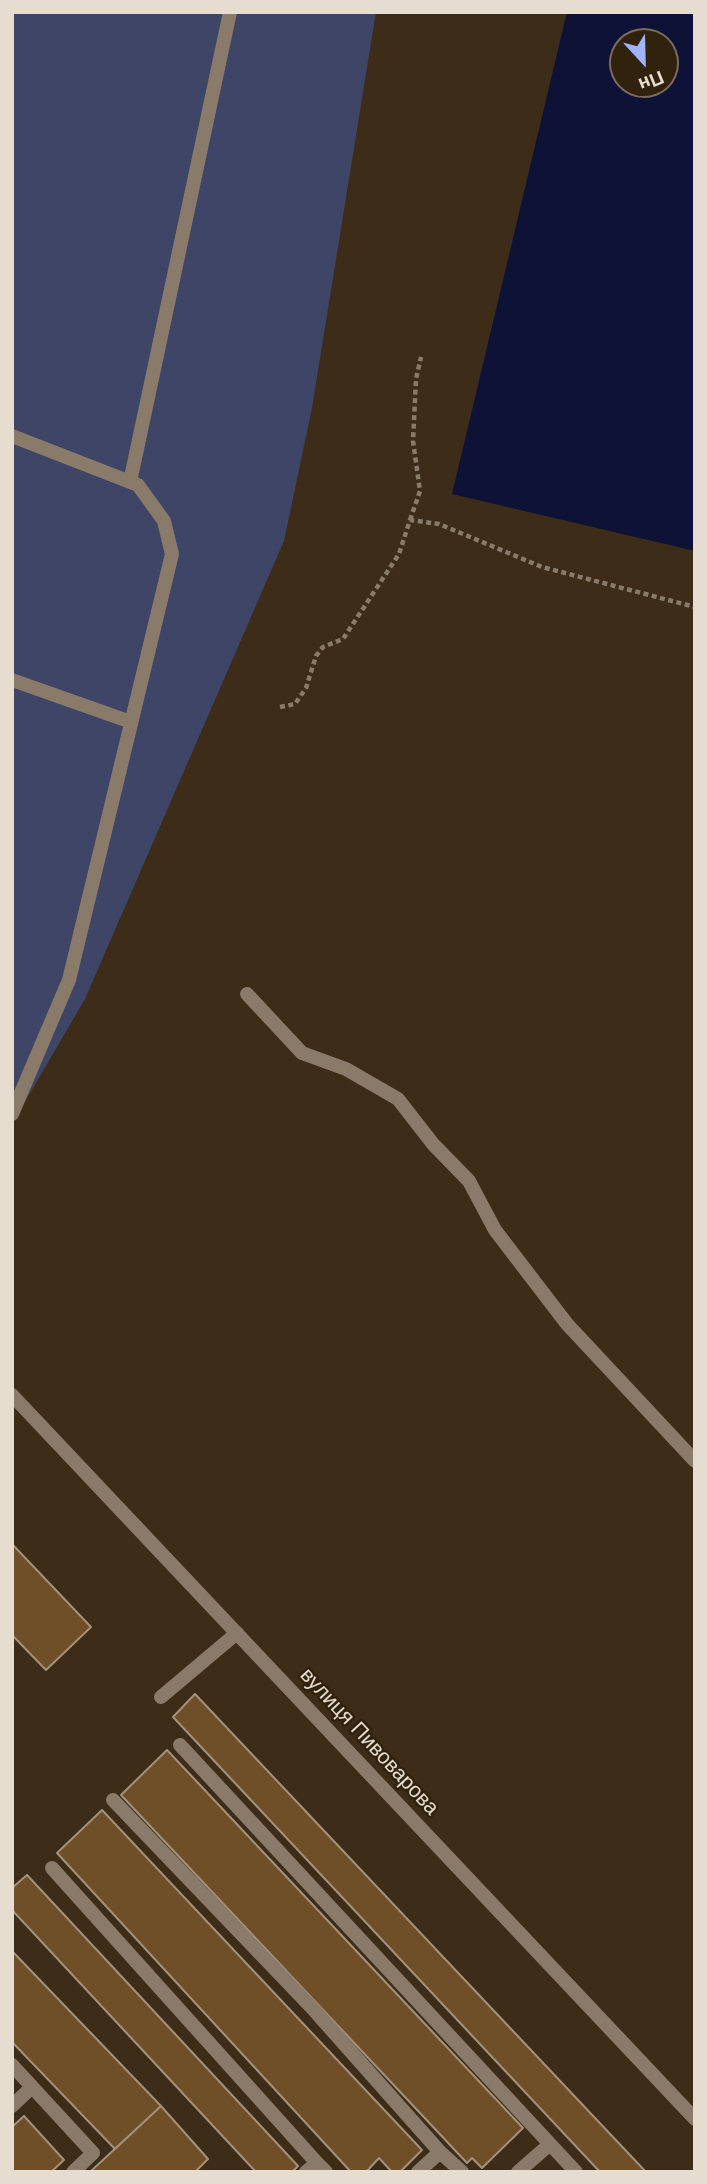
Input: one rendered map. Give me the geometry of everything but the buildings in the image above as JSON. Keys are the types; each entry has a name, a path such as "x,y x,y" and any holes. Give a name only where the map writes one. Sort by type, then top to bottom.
{"street":[{"path":"130,482 230,12"},
{"path":"12,436 138,485 164,521 172,554 69,980 12,1114"},
{"path":"12,680 131,722"},
{"path":"247,994 302,1053 346,1069 398,1099 433,1144 469,1181 495,1230 567,1324 695,1461"},
{"name":"вулиця Пивоварова","path":"12,1395 695,2119"},
{"path":"161,1697 237,1633"},
{"path":"180,1745 576,2172"},
{"path":"113,1800 305,2000 440,2152 462,2172"},
{"path":"52,1868 316,2169"},
{"path":"12,2065 93,2153 74,2172"},
{"path":"12,2106 32,2087"},
{"path":"518,2172 550,2144"},
{"path":"418,2172 440,2152"}],"path":[{"path":"280,707 295,704 306,688 316,656 323,648 342,639 399,554 420,491 413,441 416,379 421,357"},
{"path":"410,520 439,524 542,567 695,607"}],"shaded area":[{"path":"12,12 376,12 312,408 284,541 85,999 12,1124"},
{"path":"567,12 695,12 695,551 452,494"}]}
